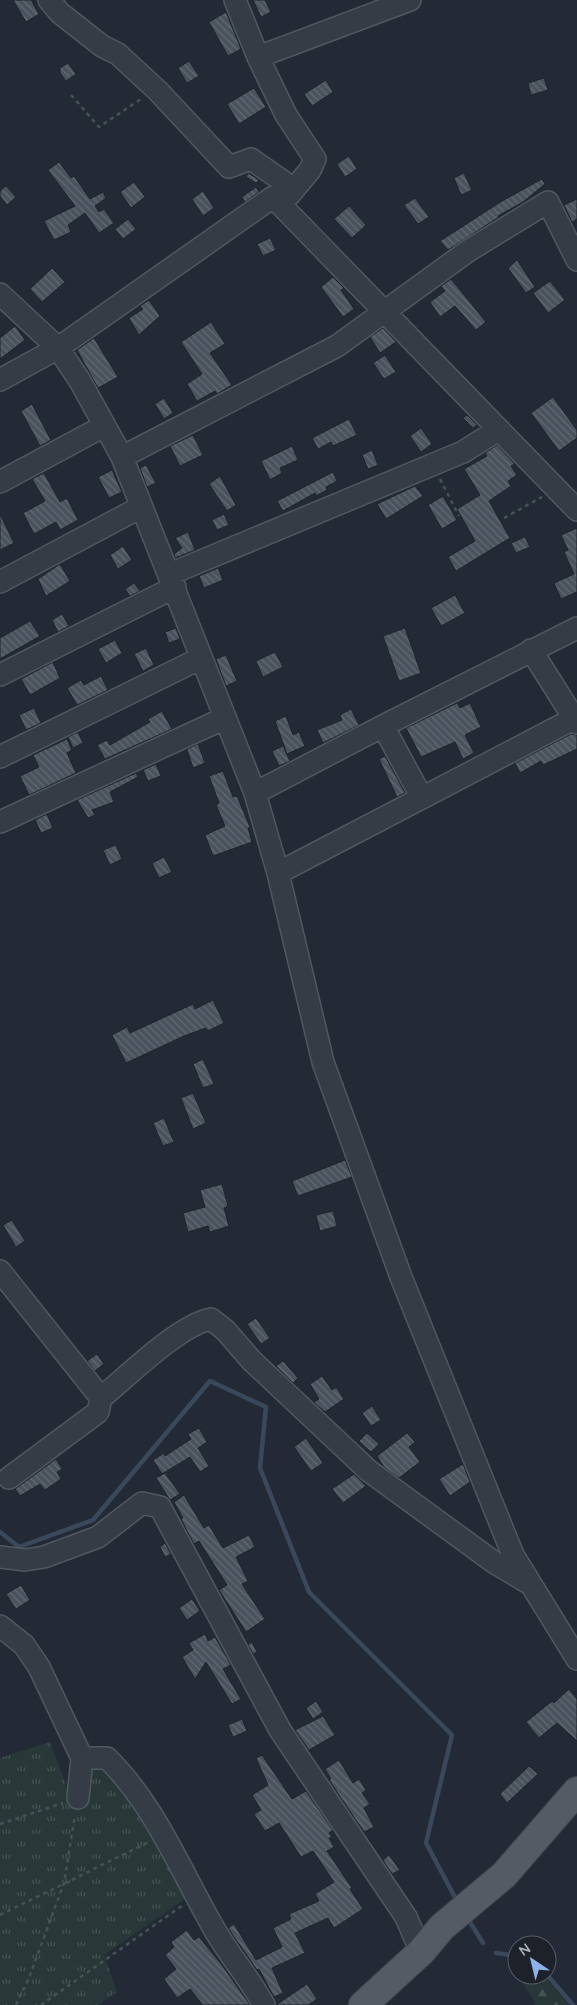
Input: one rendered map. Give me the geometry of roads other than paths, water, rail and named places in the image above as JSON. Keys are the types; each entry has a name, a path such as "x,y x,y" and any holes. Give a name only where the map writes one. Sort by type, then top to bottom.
{"main road":[{"path":"363,2005 421,1952 442,1927 488,1889 532,1846 577,1792"}],"street":[{"path":"49,0 60,13 102,46 118,54 158,91 229,167 251,159 284,182 284,198"},
{"path":"235,0 258,57 286,115 315,159 310,170 284,198"},
{"path":"258,57 410,0"},
{"path":"0,380 58,348 273,196 284,198 384,314 577,510"},
{"path":"122,457 337,346 384,314 468,251 548,202 577,260"},
{"path":"3,302 58,348 80,381 122,457 255,793 278,874 323,1062 401,1277 513,1555 577,1659"},
{"path":"0,482 104,426"},
{"path":"0,675 172,581 432,464 463,452 498,430"},
{"path":"0,582 141,507"},
{"path":"255,793 577,628"},
{"path":"278,874 576,719 531,650"},
{"path":"0,757 201,658"},
{"path":"0,822 225,718"},
{"path":"383,726 422,798"},
{"path":"0,1271 101,1398"},
{"path":"9,1478 98,1412 101,1398 160,1348 199,1321 211,1319 225,1330 252,1361 370,1471 494,1562 532,1585"},
{"path":"0,1557 25,1560 44,1557 98,1537 116,1526 142,1503 160,1507 280,1730 406,1917 421,1952"},
{"path":"0,1626 24,1645 39,1667 82,1758 78,1798"},
{"path":"82,1758 107,1758 125,1776 163,1835 213,1927 264,2005"}],"waterway":[{"path":"0,1532 19,1547 93,1520 210,1381 266,1407 260,1468 309,1592 452,1735 426,1843 457,1901"},
{"path":"468,1919 483,1943"},
{"path":"496,1953 507,1955"},
{"path":"556,1985 573,2005"}]}
